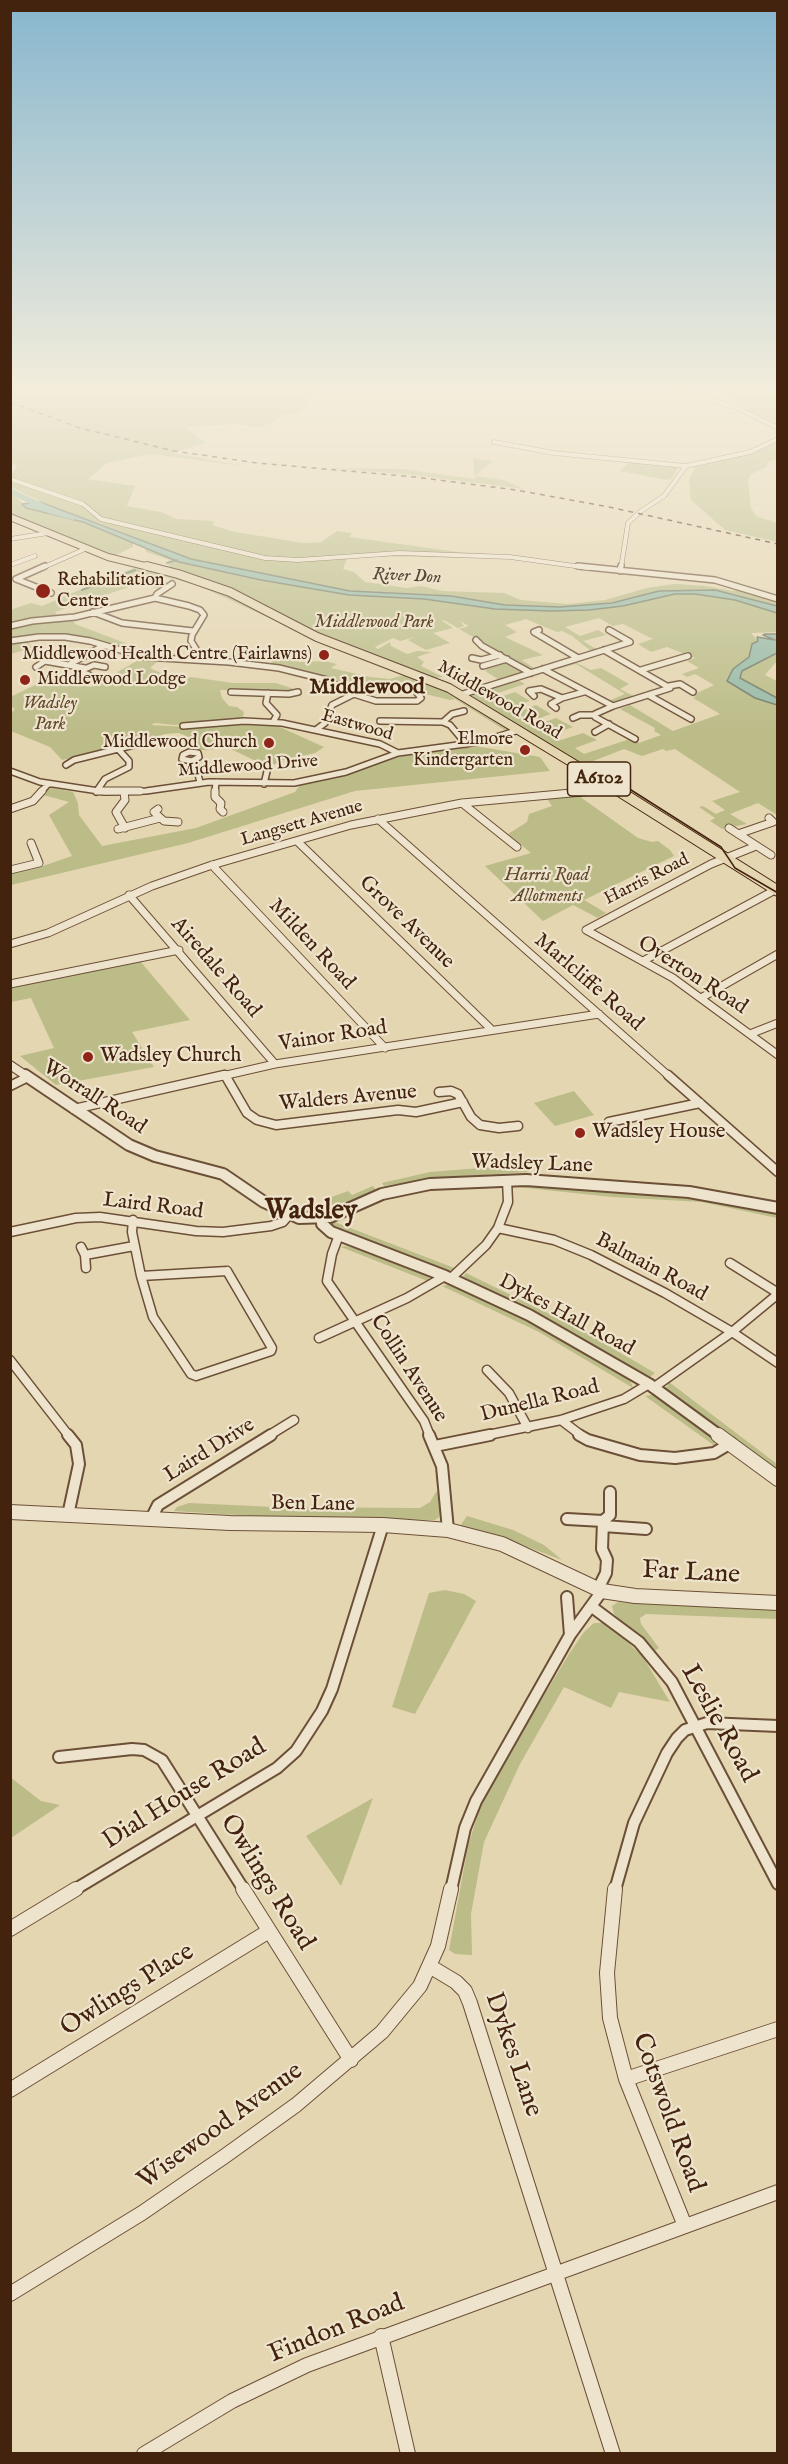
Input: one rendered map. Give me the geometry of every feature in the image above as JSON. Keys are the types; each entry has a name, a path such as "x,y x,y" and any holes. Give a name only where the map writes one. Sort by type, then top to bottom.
{"main road":[{"name":"A6102","path":"10,517 85,549"},
{"name":"Middlewood Road","path":"85,549 119,561 167,571 212,585 239,596 329,642 433,680 616,789 776,891"}],"street":[{"path":"83,504 100,519 265,558 298,560 357,555 423,554 521,558 715,580 777,599"},
{"path":"620,571 628,523 652,504"},
{"path":"10,539 48,533"},
{"path":"51,593 16,579 85,549"},
{"path":"11,564 35,556"},
{"path":"155,598 157,594 172,584"},
{"path":"10,626 32,621 60,619 155,598 177,602 202,612 204,618 193,631 191,641 196,649 192,660"},
{"path":"93,612 102,618 122,623 193,631"},
{"path":"540,630 534,632 578,658"},
{"path":"460,695 630,642 609,630"},
{"path":"10,641 30,637 65,637 144,657 248,663 286,669 327,680 354,694 376,701 414,702 421,698 417,693"},
{"path":"476,640 482,646 531,673"},
{"path":"70,664 103,646"},
{"path":"604,650 669,686 680,684 693,692"},
{"path":"36,667 54,655"},
{"path":"472,658 481,660 500,655"},
{"path":"641,670 688,656"},
{"path":"483,666 507,659"},
{"path":"45,661 85,668"},
{"path":"88,675 80,671 94,665 105,667"},
{"path":"543,669 613,706"},
{"path":"573,718 580,715 595,715 613,706 668,690 669,686"},
{"path":"534,696 528,691 541,688 562,698"},
{"name":"Eastwood","path":"231,692 290,694 298,692"},
{"path":"556,708 551,704 562,698 584,692"},
{"path":"268,693 266,703 277,714 273,722"},
{"path":"317,729 325,723 332,705 354,694"},
{"path":"650,696 691,719"},
{"path":"443,722 452,714 464,711"},
{"path":"595,715 635,739"},
{"name":"Eastwood","path":"183,726 244,721 273,722 317,729 380,744 398,753"},
{"path":"380,721 443,722 450,725 466,744"},
{"path":"595,732 609,724"},
{"name":"Middlewood Drive","path":"10,771 48,784 96,792 124,792 200,782 294,783 329,777 398,753 466,744 519,730"},
{"path":"66,765 74,760 154,740"},
{"path":"96,792 105,779 129,767 129,761 119,750"},
{"path":"194,760 200,782"},
{"path":"264,784 268,767"},
{"path":"216,782 215,797 221,803 220,809 223,812"},
{"path":"12,811 33,801 48,784"},
{"name":"Langsett Avenue","path":"10,944 48,933 129,895 212,865 378,819 462,803 616,789"},
{"path":"124,792 125,800 116,812 121,828 160,818"},
{"path":"462,803 517,847"},
{"path":"158,808 154,812 164,821 178,822"},
{"path":"738,834 773,822 769,818"},
{"name":"Marlcliffe Road","path":"378,819 777,1172"},
{"path":"729,828 771,855"},
{"name":"Grove Avenue","path":"297,841 492,1030"},
{"path":"10,870 39,863 31,843"},
{"name":"Harris Road","path":"586,930 722,858 756,846"},
{"name":"Milden Road","path":"212,865 385,1048"},
{"path":"643,961 776,891"},
{"name":"Airedale Road","path":"129,895 275,1064"},
{"name":"Overton Road","path":"586,930 643,961 701,998 777,1055"},
{"path":"10,984 178,950"},
{"path":"701,998 777,954"},
{"name":"Vainor Road","path":"74,1109 275,1064 599,1014"},
{"path":"750,1034 777,1023"},
{"name":"Worrall Road","path":"10,1065 129,1145 155,1156 223,1174 264,1202 289,1215"},
{"name":"Walders Avenue","path":"225,1075 247,1113 256,1120 276,1125 291,1125 398,1110 416,1112 463,1102"},
{"path":"10,1086 28,1077"},
{"name":"Walders Avenue","path":"439,1092 455,1092 474,1121 480,1125 499,1128 518,1126"},
{"path":"609,1122 699,1103"},
{"path":"319,1338 447,1277 486,1245 498,1228 508,1202 507,1180"},
{"name":"Wadsley Lane","path":"289,1215 306,1219 322,1219 396,1190 430,1184 507,1180 689,1192 777,1208"},
{"name":"Laird Road","path":"10,1232 87,1217 133,1220 196,1231 223,1232 271,1226 283,1222 289,1215"},
{"name":"Dykes Hall Road","path":"322,1219 322,1224 326,1228 339,1235 447,1277 529,1315 651,1386 732,1443 777,1479"},
{"path":"133,1220 131,1226 134,1246 141,1276 153,1317 191,1374 196,1376 271,1351 272,1348 227,1271 141,1276"},
{"name":"Balmain Road","path":"498,1228 554,1240 591,1255 665,1293 732,1332 777,1363"},
{"name":"Collin Avenue","path":"339,1235 332,1254 327,1281 415,1406 435,1446 446,1482 448,1530"},
{"path":"86,1268 83,1251 134,1246"},
{"path":"730,1263 777,1294"},
{"name":"Dunella Road","path":"435,1446 561,1420 624,1399 651,1386 732,1332 777,1294"},
{"path":"10,1360 70,1436 79,1453 79,1464 68,1515"},
{"path":"486,1370 509,1393 528,1428"},
{"name":"Laird Drive","path":"151,1519 158,1506 294,1420"},
{"path":"561,1420 572,1431 588,1440 640,1455 696,1456 714,1453 732,1443"},
{"path":"431,1967 438,1946 465,1828 476,1801 570,1635 592,1607 600,1590 606,1573 607,1560 602,1548 603,1523 610,1515 610,1492"},
{"name":"Ben Lane","path":"10,1512 298,1525 384,1525 448,1530 502,1544 600,1590"},
{"path":"567,1519 646,1529"},
{"name":"Dial House Road","path":"10,1929 277,1768 296,1750 309,1734 332,1689 384,1525"},
{"name":"Far Lane","path":"600,1590 635,1596 777,1603"},
{"path":"567,1597 570,1635"},
{"name":"Leslie Road","path":"592,1607 623,1628 655,1659 672,1682 697,1725 777,1884"},
{"path":"697,1725 719,1722 777,1726"},
{"name":"Cotswold Road","path":"685,2226 626,2079 610,2018 607,1973 614,1893 634,1823 658,1770 677,1738 685,1730 697,1725"},
{"name":"Owlings Road","path":"59,1757 132,1749 154,1753 162,1760 351,2060"},
{"name":"Owlings Place","path":"10,2090 269,1930"},
{"name":"Wisewood Avenue","path":"10,2294 142,2212 296,2105 382,2032 405,2006 431,1967"},
{"name":"Dykes Lane","path":"431,1967 456,1982 465,1991 557,2272 613,2454"},
{"path":"626,2079 777,2029"},
{"name":"Findon Road","path":"144,2454 232,2401 307,2365 381,2336 777,2193"},
{"path":"381,2336 408,2454"}],"green space":[{"path":"11,504 23,504 27,508 83,522 133,543 133,547 114,556 11,514"},
{"path":"46,504 128,504 127,506 161,512 177,519 214,521 212,525 235,532 304,543 321,542 337,531 352,533 349,537 458,552 492,554 484,558 348,556 343,569 354,572 365,582 407,588 421,586 442,591 504,593 521,600 568,604 605,600 647,588 675,584 733,591 744,589 777,600 777,606 715,590 659,591 612,603 560,607 505,605 451,596 350,591 191,559 99,523 65,513"},
{"path":"696,504 751,504 756,516 777,523 777,542 725,530"},
{"name":"Middlewood Park","path":"145,548 179,562 261,580 349,595 424,599 495,609 551,611 623,606 675,594 695,594 735,600 777,613 777,632 751,633 758,641 754,643 777,647 777,661 765,675 777,681 777,815 758,803 730,814 747,824 722,829 710,821 715,818 699,807 703,806 716,814 725,810 712,801 740,792 675,749 666,751 663,749 642,756 624,749 583,765 471,695 518,680 525,684 489,696 494,699 515,692 530,701 510,708 517,712 536,705 551,714 532,721 537,725 556,718 573,727 553,734 561,740 583,733 597,740 575,748 584,754 630,739 639,743 661,735 654,731 655,728 620,709 630,705 673,731 720,714 693,698 696,697 693,695 714,685 695,674 687,677 682,674 699,668 687,661 695,658 667,647 651,652 638,644 653,639 623,624 613,626 599,618 565,627 580,636 598,630 606,635 583,641 596,649 591,651 562,631 557,632 526,619 505,625 517,632 505,637 543,655 522,660 534,668 531,669 459,629 469,626 460,621 464,626 458,628 444,620 442,621 453,628 433,633 450,643 426,650 408,640 415,637 400,641 393,638 375,647 378,649 390,642 391,646 407,654 417,651 432,652 417,657 424,662 421,666 443,677 435,678 321,637 234,592 165,568 171,566 165,563 170,560 146,552"},
{"path":"135,568 166,574 225,592 307,635 197,585 161,576 144,582 163,587 160,589 138,584 55,612 59,617 25,620 11,624 10,610 31,603 42,606"},
{"path":"73,619 75,624 133,646 132,649 142,654 95,640 24,637 32,648 11,654 10,628 26,623"},
{"path":"286,649 298,655 299,662 325,661 337,664 331,668 370,677 390,679 407,674 446,690 510,727 507,731 503,729 455,699 450,700 425,694 424,691 411,691 412,686 398,682 361,693 337,681 271,664 273,654"},
{"name":"Wadsley Park","path":"142,658 158,661 150,668 179,681 191,677 233,683 276,683 294,689 291,693 220,690 222,698 229,706 237,707 244,712 242,720 151,725 189,727 271,723 324,747 315,753 280,761 277,764 262,764 229,748 192,751 195,743 191,738 179,733 165,734 149,740 62,760 50,747 11,731 11,713 15,709 11,706 10,697 54,676 91,687"},
{"path":"505,661 523,672 498,679 483,668"},
{"path":"573,661 591,670 601,668 629,684 620,689 637,698 620,704 606,702 625,694 576,664 551,669"},
{"path":"481,747 540,757 550,771 355,791 188,843 11,885 11,873 37,868 72,856 49,815 69,802 43,795 46,790 52,788 73,792 78,803 79,815 102,846 196,828 295,792 300,785 351,773 399,756 430,750"},
{"name":"Harris Road Allotments","path":"579,796 638,838 652,842 658,841 674,856 584,900 606,913 598,918 573,905 543,921 485,866 531,853 508,834 527,822 529,814 552,806 546,797"},
{"path":"140,961 190,1020 132,1032 154,1067 56,1085 20,1056 54,1048 31,998 11,1002 11,988"},
{"path":"574,1091 594,1115 555,1126 534,1103"},
{"path":"512,1160 530,1172 434,1178 384,1186 382,1183 430,1172 493,1167 492,1162"},
{"path":"522,1184 723,1202 777,1213 777,1218 702,1202 612,1197 517,1187"},
{"path":"373,1186 376,1190 339,1210 333,1211 326,1199 348,1191 352,1195"},
{"path":"332,1221 457,1269 446,1272 334,1228 330,1226"},
{"path":"341,1247 365,1250 428,1274 430,1282"},
{"path":"466,1273 572,1325 655,1373 650,1377 637,1372 574,1334 462,1278"},
{"path":"456,1285 529,1320 625,1376 633,1388 539,1332 442,1286"},
{"path":"669,1382 777,1464 777,1473 668,1392 666,1389"},
{"path":"645,1396 658,1396 714,1437 715,1446"},
{"path":"436,1492 441,1494 441,1507 439,1517 435,1520 285,1518 174,1511 177,1507 189,1503 275,1507 420,1508 430,1502"},
{"path":"467,1516 513,1530 544,1545 562,1560 499,1536 460,1526"},
{"path":"445,1590 464,1594 476,1601 415,1714 392,1707 429,1593"},
{"path":"618,1602 777,1608 777,1619 646,1614 640,1618 641,1624 659,1648 653,1652 614,1614 612,1606"},
{"path":"594,1623 604,1623 614,1629 643,1657 670,1702 619,1692 611,1708 564,1687 520,1764 484,1842 471,1914 472,1955 455,1954 449,1950 468,1846 479,1811 492,1782 569,1654 584,1632"},
{"path":"10,1777 41,1801 60,1805 11,1838"},
{"path":"373,1798 341,1886 306,1836"}],"shaded area":[{"path":"22,504 45,504 191,559 350,591 451,596 505,605 560,607 612,603 659,591 715,590 777,606 777,613 735,600 695,594 675,594 623,606 551,611 495,609 424,599 349,595 261,580 179,562 83,522 26,508"},
{"path":"777,634 777,653 742,671 740,678 777,698 777,705 755,698 727,681 733,669 749,657 752,644 758,641 757,637 775,640 763,635"}],"waterway":[{"name":"River Don","path":"38,504 54,512 73,517"},
{"path":"167,563 177,560"},
{"path":"82,590 135,570"}],"tram line":[{"path":"609,776 721,847 735,868 778,893"}],"railway":[{"path":"593,504 778,544"}],"place":[{"name":"Rehabilitation Centre","path":"43,591"},
{"name":"Middlewood Health Centre (Fairlawns)","path":"324,655"},
{"name":"Middlewood Lodge","path":"25,680"},
{"name":"Middlewood Church","path":"269,743"},
{"name":"Elmore Kindergarten","path":"525,750"},
{"name":"Wadsley Church","path":"88,1057"},
{"name":"Wadsley House","path":"580,1133"}],"district":[{"name":"Middlewood","path":"367,688"},
{"name":"Wadsley","path":"311,1212"}]}
